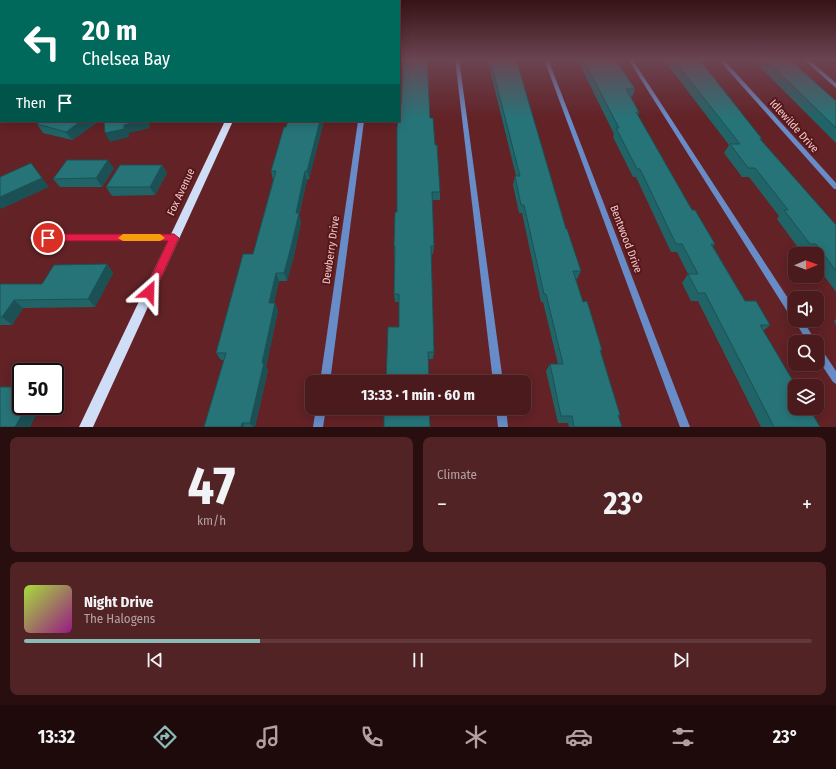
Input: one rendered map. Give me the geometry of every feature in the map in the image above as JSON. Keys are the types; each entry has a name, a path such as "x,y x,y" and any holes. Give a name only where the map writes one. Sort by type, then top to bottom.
{"main road":[{"name":"Fox Avenue","path":"86,427 229,122"}],"street":[{"path":"460,79 497,375"},
{"name":"Bentwood Drive","path":"554,79 685,427"},
{"path":"643,79 788,305"},
{"name":"Idlewilde Drive","path":"738,79 836,187"},
{"path":"828,79 836,86"},
{"name":"Dewberry Drive","path":"326,375 361,122"},
{"path":"34,238 174,238"},
{"path":"824,361 836,380"},
{"path":"318,427 320,415"},
{"path":"502,415 503,427"}],"building":[{"path":"402,79 428,79 430,118 433,118 435,145 437,145 440,192 432,192 434,246 431,246 434,352 428,352 429,375 386,375 388,327 399,327 399,294 394,294 394,246 395,212 397,212 397,128 398,122 400,122"},
{"path":"495,79 522,79 566,229 581,271 573,271 583,302 587,301 602,350 600,350 620,415 618,415 622,427 574,427 572,416 561,416 550,364 563,364 546,294 544,294 524,205 521,205 515,176 520,176"},
{"path":"593,79 628,79 635,89 626,89 639,112 636,112 692,210 695,210 715,244 711,244 745,301 756,301 770,325 760,325 792,379 788,379 788,415 813,415 820,427 774,427 705,293 698,293 688,274 698,274 682,244 676,244 640,169 637,169 616,128 619,128"},
{"path":"689,79 715,79 762,139 760,139 836,225 836,271 824,255 824,247 818,247 816,244 810,244 784,210 788,210 755,168 748,168 730,144 740,144"},
{"path":"786,79 811,79 836,101 836,128"},
{"path":"40,122 80,122 66,132 37,124"},
{"path":"104,122 135,122 124,125 124,129 105,133"},
{"path":"288,122 320,122 307,171 305,171 296,213 299,213 284,273 276,273 269,303 275,303 262,363 264,363 250,423 242,423 241,427 204,427 226,353 216,353 243,254 253,254 276,171 271,171 284,127 286,127"},
{"path":"67,160 108,160 96,178 53,179"},
{"path":"31,163 42,178 0,197 0,177"},
{"path":"120,165 162,165 150,187 106,187"},
{"path":"107,264 88,299 14,300 2,317 0,317 0,284 42,284 54,265"},
{"path":"0,387 12,387 12,415 22,415 15,427 0,427"},
{"path":"384,415 429,415 430,427 384,427"}],"slow traffic":[{"path":"123,238 160,238"}],"route":[{"path":"48,238 174,238 149,292"}]}
